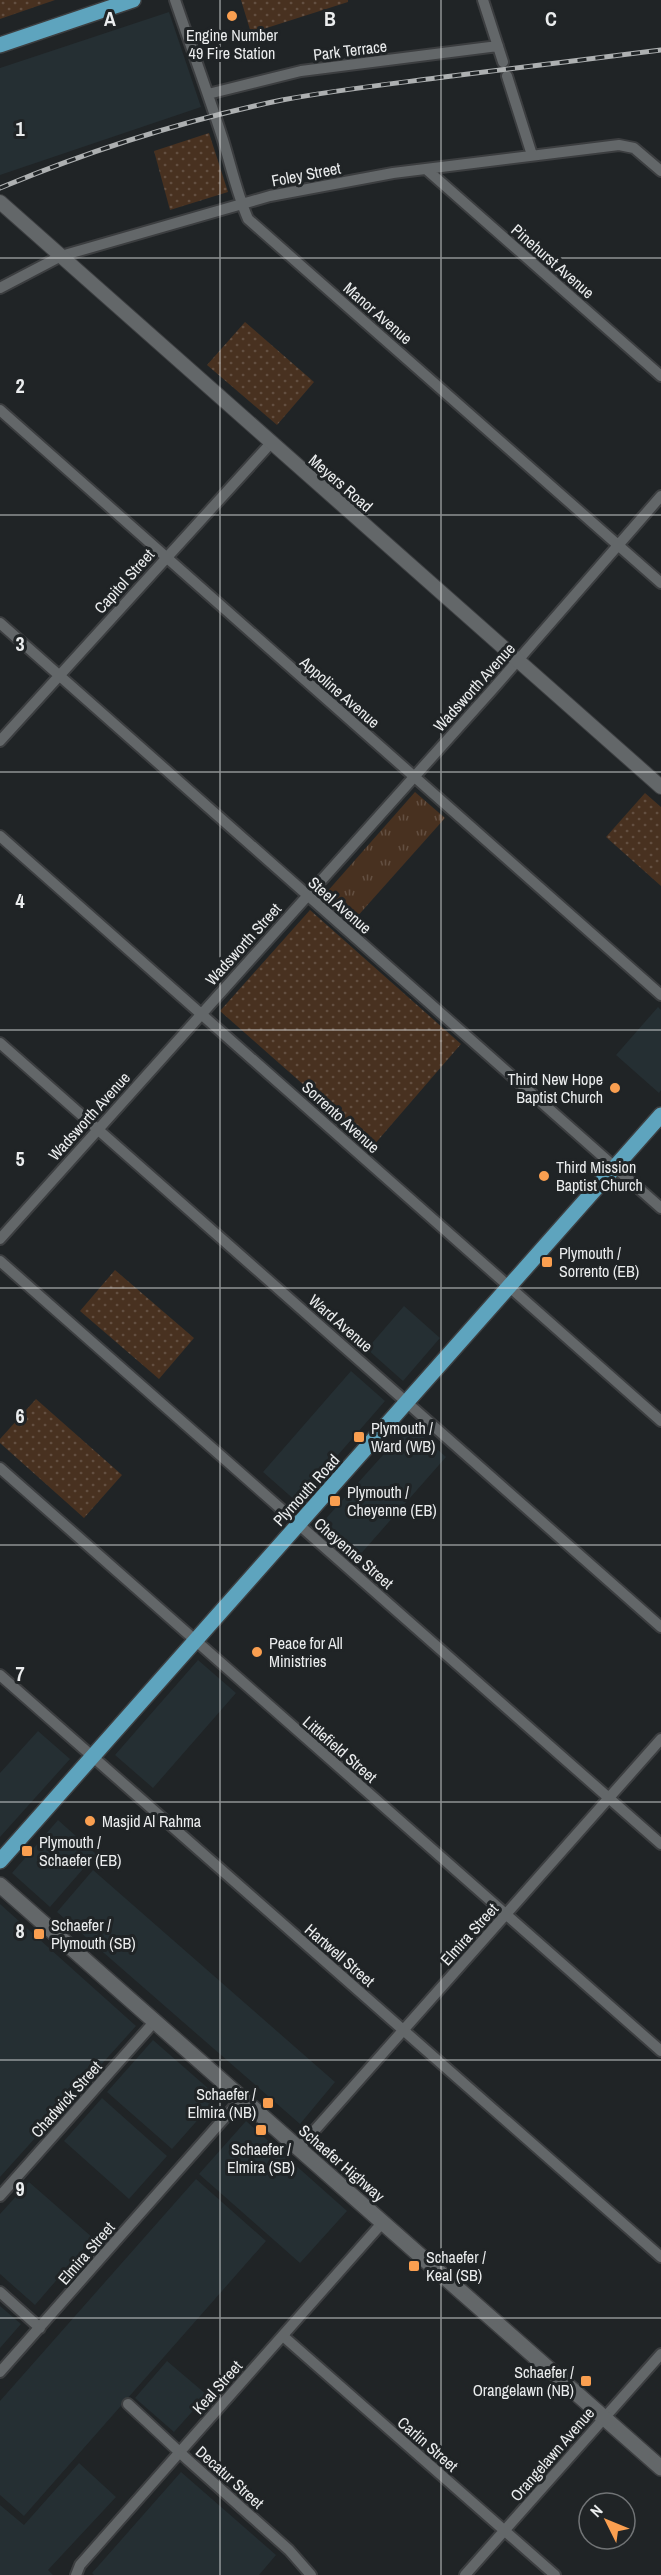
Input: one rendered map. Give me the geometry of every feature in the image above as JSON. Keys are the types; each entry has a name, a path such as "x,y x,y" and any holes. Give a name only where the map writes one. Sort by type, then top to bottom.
{"main road":[{"path":"0,45 133,0"},
{"name":"Plymouth Road","path":"0,1861 661,1115"},
{"name":"Schaefer Highway","path":"0,1884 661,2468"}],"street":[{"name":"Manor Avenue","path":"175,0 208,94 239,191 241,204 248,219 661,583"},
{"path":"483,0 502,62"},
{"name":"Park Terrace","path":"208,94 302,71 498,46"},
{"path":"507,76 532,155"},
{"name":"Foley Street","path":"0,288 61,256 270,196 426,169 619,145 630,147 661,171"},
{"name":"Pinehurst Avenue","path":"426,169 661,376"},
{"name":"Meyers Road","path":"0,202 661,787"},
{"name":"Appoline Avenue","path":"0,410 661,995"},
{"name":"Capitol Street","path":"0,741 271,443"},
{"name":"Wadsworth Avenue","path":"307,895 518,661 661,496"},
{"name":"Steel Avenue","path":"0,623 661,1208"},
{"name":"Sorrento Avenue","path":"0,836 661,1421"},
{"name":"Wadsworth Street","path":"201,1013 307,895"},
{"name":"Wadsworth Avenue","path":"0,1239 201,1013"},
{"name":"Ward Avenue","path":"0,1043 661,1627"},
{"name":"Cheyenne Street","path":"0,1261 661,1844"},
{"name":"Littlefield Street","path":"0,1468 661,2052"},
{"name":"Hartwell Street","path":"0,1676 661,2257"},
{"name":"Elmira Street","path":"299,2148 661,1739"},
{"name":"Chadwick Street","path":"0,2196 155,2021"},
{"name":"Elmira Street","path":"0,2372 242,2098"},
{"name":"Keal Street","path":"76,2575 80,2565 383,2222"},
{"path":"0,2292 40,2328"},
{"name":"Carlin Street","path":"283,2336 555,2575"},
{"name":"Orangelawn Avenue","path":"465,2575 661,2354"},
{"name":"Decatur Street","path":"128,2404 289,2550 311,2575"}],"shaded area":[{"path":"169,12 201,107 0,175 0,68"},
{"path":"658,1007 661,1010 661,1090 659,1093 616,1055"},
{"path":"404,1306 440,1338 403,1381 367,1349"},
{"path":"351,1371 385,1401 297,1502 263,1472"},
{"path":"410,1425 446,1457 358,1557 321,1524"},
{"path":"198,1660 236,1693 153,1788 115,1755"},
{"path":"38,1731 70,1759 0,1837 0,1773"},
{"path":"58,1820 96,1854 50,1907 12,1873"},
{"path":"93,1870 335,2082 300,2124 57,1912"},
{"path":"0,1904 136,2026 0,2177"},
{"path":"153,2040 218,2097 172,2149 107,2092"},
{"path":"102,2098 167,2156 129,2199 64,2141"},
{"path":"246,2121 347,2211 300,2263 199,2174"},
{"path":"196,2179 266,2241 24,2516 0,2495 0,2401"},
{"path":"29,2182 93,2238 35,2305 0,2274 0,2214"},
{"path":"0,2306 21,2324 0,2348"},
{"path":"167,2361 207,2395 174,2432 135,2398"},
{"path":"79,2463 116,2497 48,2570 53,2575 0,2575 0,2505 24,2525"},
{"path":"181,2472 276,2555 259,2575 94,2575 92,2573"}],"green space":[{"path":"0,0 55,0 0,19"},
{"path":"241,0 348,0 348,2 251,33"},
{"path":"209,133 228,192 170,210 154,151"},
{"path":"245,322 314,382 277,425 207,365"},
{"path":"415,792 445,818 355,919 326,893"},
{"path":"645,793 661,807 661,886 606,837"},
{"path":"310,910 461,1044 373,1146 220,1011"},
{"path":"115,1270 194,1338 159,1379 80,1311"},
{"path":"36,1399 122,1475 84,1518 0,1443 0,1439"}],"railway":[{"path":"0,188 139,137 282,100 363,87 661,50"}],"place":[{"name":"Engine Number 49 Fire Station","path":"232,16"},
{"name":"Third New Hope Baptist Church","path":"615,1088"},
{"name":"Third Mission Baptist Church","path":"544,1176"},
{"name":"Plymouth / Sorrento (EB)","path":"547,1262"},
{"name":"Plymouth / Ward (WB)","path":"359,1437"},
{"name":"Plymouth / Cheyenne (EB)","path":"335,1501"},
{"name":"Peace for All Ministries","path":"257,1652"},
{"name":"Masjid Al Rahma","path":"90,1821"},
{"name":"Plymouth / Schaefer (EB)","path":"27,1851"},
{"name":"Schaefer / Plymouth (SB)","path":"39,1934"},
{"name":"Schaefer / Elmira (NB)","path":"268,2103"},
{"name":"Schaefer / Elmira (SB)","path":"261,2130"},
{"name":"Schaefer / Keal (SB)","path":"414,2266"},
{"name":"Schaefer / Orangelawn (NB)","path":"586,2381"}]}
